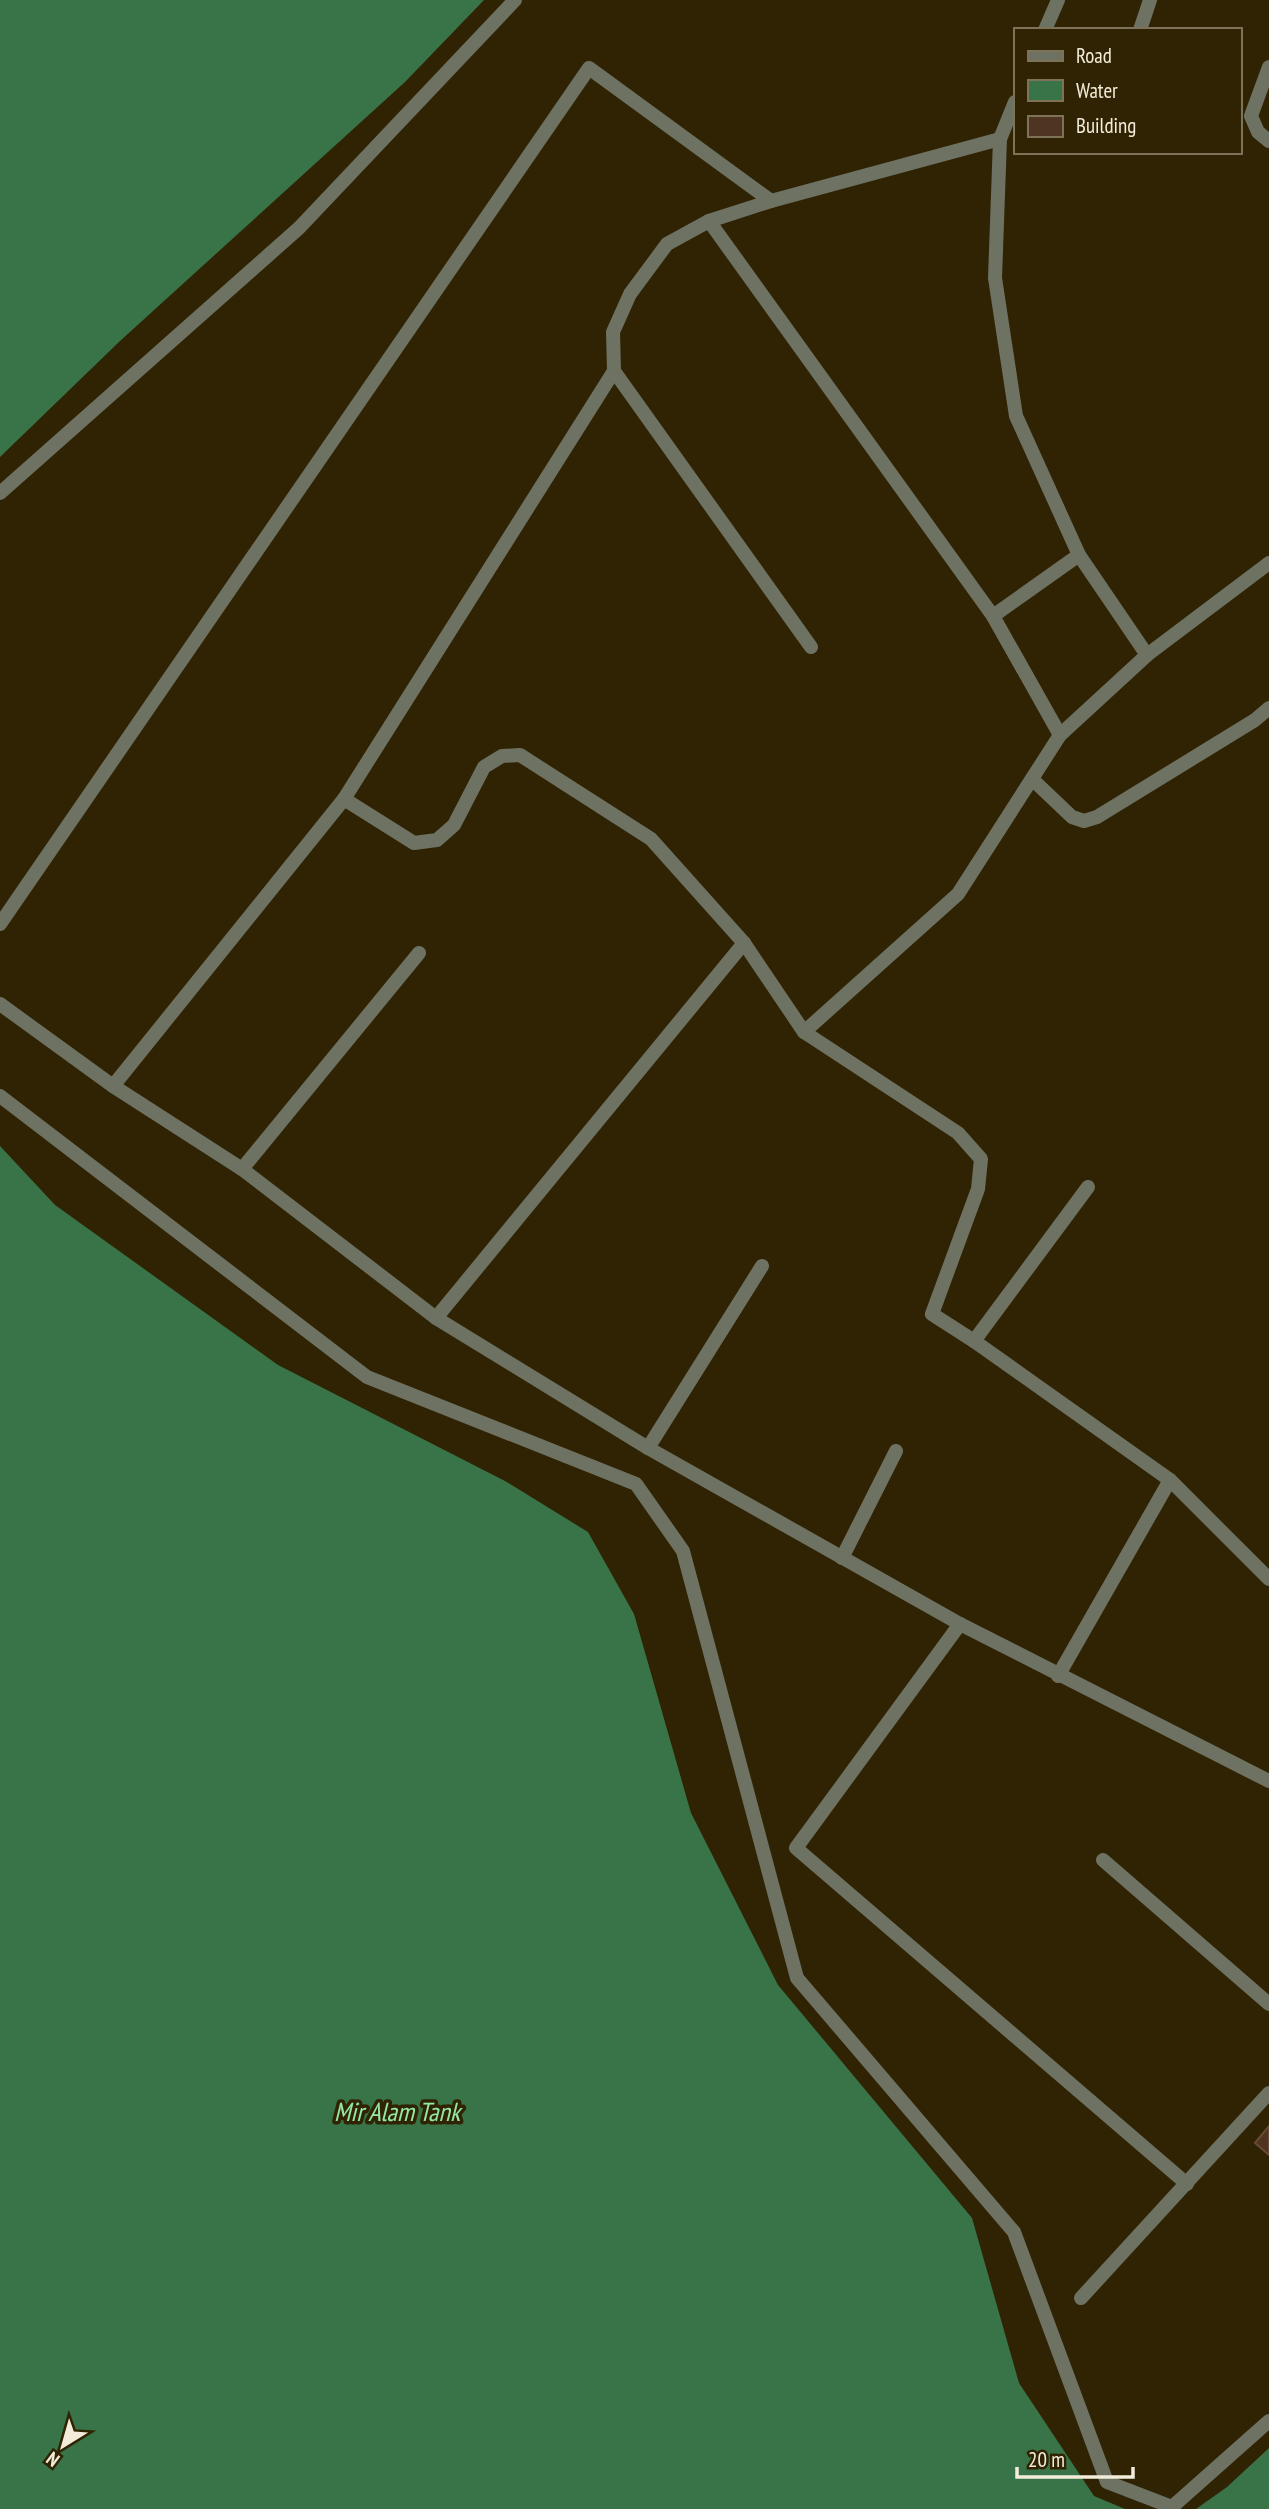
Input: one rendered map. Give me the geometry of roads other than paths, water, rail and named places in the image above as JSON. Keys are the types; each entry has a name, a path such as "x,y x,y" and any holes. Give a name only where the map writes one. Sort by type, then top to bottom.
{"street":[{"path":"0,493 299,228 515,0"},
{"path":"1046,28 1058,0"},
{"path":"1141,28 1150,0"},
{"path":"1269,67 1251,116 1258,132 1269,141"},
{"path":"0,924 589,68 771,201"},
{"path":"1014,104 1000,139 995,278 1016,416 1079,555 1147,654"},
{"path":"113,1086 344,799 614,371 613,332 629,294 667,244 709,221 771,201 1000,139"},
{"path":"709,221 993,616 1060,735"},
{"path":"614,371 811,647"},
{"path":"993,616 1079,555"},
{"path":"804,1032 958,894 1060,735 1147,654 1269,563"},
{"path":"1032,779 1072,817 1084,821 1120,803 1255,720 1269,708"},
{"path":"344,799 414,843 437,840 454,825 484,767 502,756 520,755 652,839 744,943 804,1032 958,1133 981,1159 978,1189 932,1314 1170,1480 1269,1578"},
{"path":"436,1318 744,943"},
{"path":"242,1169 419,953"},
{"path":"0,1004 113,1086 242,1169 436,1318 648,1448 960,1624 1269,1782"},
{"path":"0,1096 367,1377 636,1484 683,1551 797,1978 1014,2232 1107,2482 1172,2507 1269,2421"},
{"path":"974,1341 1088,1187"},
{"path":"648,1448 762,1266"},
{"path":"842,1558 896,1451"},
{"path":"1058,1676 1170,1480"},
{"path":"960,1624 796,1848 1187,2184"},
{"path":"1103,1860 1269,2004"},
{"path":"1081,2298 1269,2092"}],"water":[{"path":"0,0 484,0 405,82 120,341 0,457"},
{"name":"Mir Alam Tank","path":"0,1146 55,1205 278,1365 505,1481 588,1532 634,1614 691,1813 778,1985 972,2218 1019,2383 1094,2496 1125,2509 0,2509"},
{"path":"1269,2448 1269,2509 1196,2509 1227,2487"}]}
